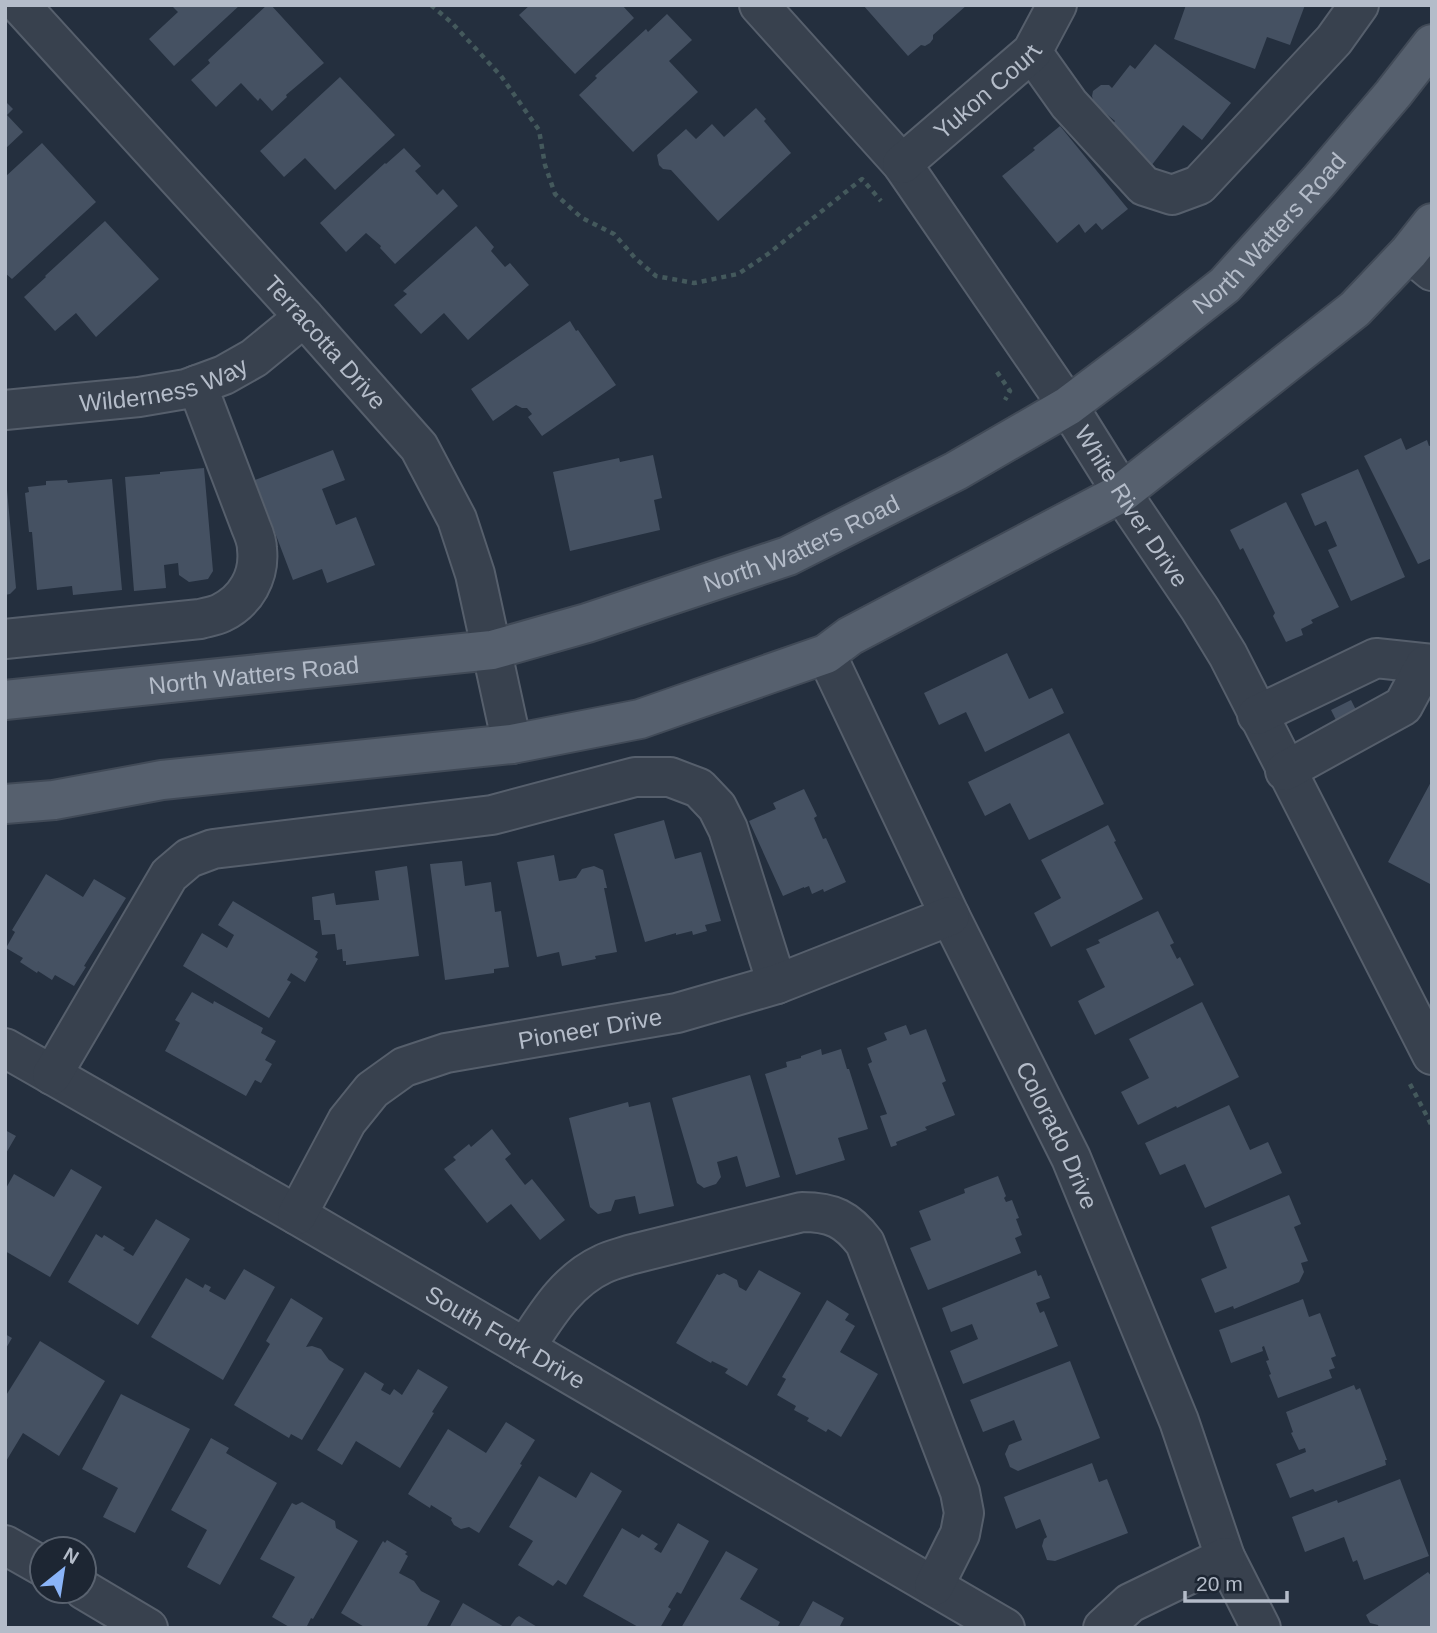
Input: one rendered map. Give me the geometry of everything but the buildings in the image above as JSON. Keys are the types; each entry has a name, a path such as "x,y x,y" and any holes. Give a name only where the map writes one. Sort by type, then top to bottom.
{"main road":[{"name":"North Watters Road","path":"5,700 492,650 587,623 788,556 956,471 1068,407 1146,348 1225,285 1394,94 1432,44"},
{"path":"5,804 54,800 162,780 512,744 640,719 826,654 850,636 1123,492 1355,309 1424,249"}],"street":[{"name":"Terracotta Drive","path":"20,5 419,447 457,519 475,574 512,744"},
{"name":"White River Drive","path":"759,5 902,164 1068,407 1200,609 1228,655 1432,1055"},
{"name":"Yukon Court","path":"902,164 1032,52 1057,5"},
{"path":"1032,52 1069,104 1144,186 1172,195 1199,185 1334,40 1359,5"},
{"name":"Wilderness Way","path":"5,410 139,397 186,389 224,375 254,358 304,317"},
{"path":"5,639 200,619 220,614 237,603 250,587 257,567 257,547 197,385"},
{"name":"Colorado Drive","path":"826,654 950,916 1071,1158 1179,1421 1225,1557 1261,1628"},
{"path":"1257,715 1376,658 1429,665 1403,706 1285,771"},
{"path":"52,1075 169,875 189,858 213,849 492,814 635,777 670,777 699,788 717,807 728,829 777,984"},
{"name":"Pioneer Drive","path":"297,1215 347,1121 372,1090 404,1066 446,1054 677,1013 777,984 950,916"},
{"name":"South Fork Drive","path":"5,1048 1005,1628"},
{"path":"526,1348 553,1306 573,1283 602,1264 802,1212 821,1212 839,1218 854,1228 865,1243 960,1492 964,1513 960,1534 934,1586"},
{"path":"5,1545 28,1558"},
{"path":"1103,1628 1129,1603 1225,1557"},
{"path":"98,1598 148,1628"}],"path":[{"path":"431,5 453,23 501,76 539,130 545,165 555,194 582,218 614,234 635,258 656,276 695,283 738,274 768,254 862,179 884,204"},
{"path":"995,370 1010,391 1002,405"}]}
